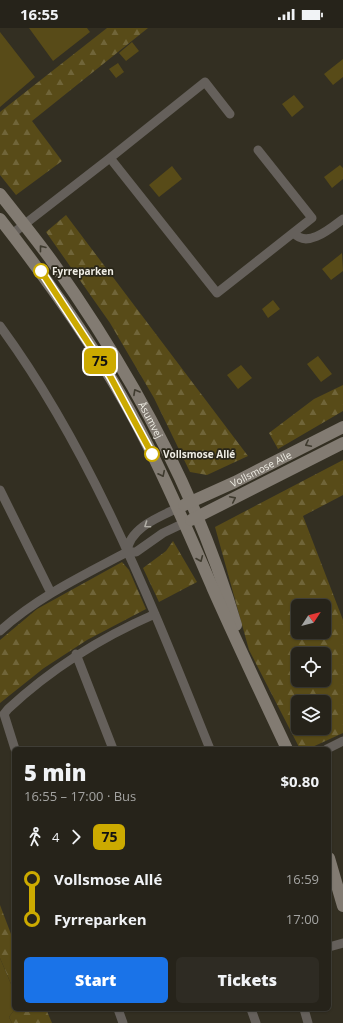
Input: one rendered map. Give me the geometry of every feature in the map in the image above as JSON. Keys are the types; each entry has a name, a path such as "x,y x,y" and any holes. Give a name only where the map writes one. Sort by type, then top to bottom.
{"street":[{"path":"12,234 205,82 230,114"},
{"path":"110,158 217,293 312,218 258,150"},
{"name":"Åsumvej","path":"0,194 53,262 87,311 123,368 154,424 207,536 251,672"},
{"name":"Åsumvej","path":"0,219 74,318 110,376 138,427 178,508 286,747"},
{"path":"294,232 301,238 318,236 343,219"},
{"path":"0,326 37,380 69,436 127,552 155,614 209,747"},
{"name":"Vollsmose Alle","path":"178,508 235,482 343,427"},
{"name":"Vollsmose Alle","path":"184,523 343,443"},
{"path":"0,490 51,593"},
{"path":"127,552 128,543 133,536 156,519 178,508"},
{"path":"0,631 15,617 51,593 127,552 136,552 163,534 184,523"},
{"path":"14,747 4,714 38,681 76,654 111,634 155,614"},
{"path":"76,654 112,747"},
{"path":"331,747 343,741"},
{"path":"331,865 343,906"},
{"path":"331,946 343,943"},
{"path":"120,1011 123,1023"},
{"path":"252,1011 256,1023"},
{"path":"305,1011 308,1023"}],"green space":[{"path":"29,28 87,28 90,32 53,61"},
{"path":"107,28 148,28 32,121 62,161 16,195 0,175 0,112"},
{"path":"0,32 35,77 0,107"},
{"path":"132,42 139,51 126,61 119,53"},
{"path":"343,59 343,77 333,85 324,74"},
{"path":"118,63 124,72 116,78 109,69"},
{"path":"294,95 304,107 292,117 282,104"},
{"path":"340,165 343,168 343,179 332,188 324,177"},
{"path":"172,166 182,179 159,197 149,185"},
{"path":"66,215 248,456 207,475 190,472 154,398 110,323 46,232"},
{"path":"342,253 343,271 331,280 322,269"},
{"path":"273,300 280,309 268,318 262,309"},
{"path":"318,356 332,374 321,382 307,364"},
{"path":"241,365 252,378 238,389 227,375"},
{"path":"343,385 343,411 278,449 269,433 314,399"},
{"path":"343,460 343,495 303,516 343,620 343,733 312,747 299,747 293,735 331,735 331,695 291,695 291,732 249,650 215,527"},
{"path":"173,541 197,582 159,602 143,568 166,551"},
{"path":"122,562 129,570 146,609 87,640 44,668 0,703 0,640 37,609"},
{"path":"0,905 12,937 12,986 0,958"},
{"path":"0,958 12,986 12,1011 14,1011 9,1017 12,1023 0,1023"},
{"path":"14,1011 47,1011 52,1023 12,1023 9,1017"}],"bus line":[{"name":"75","path":"41,271 74,318 110,376 152,454"}],"place":[{"name":"Fyrreparken","path":"41,271"},
{"name":"Vollsmose Allé","path":"152,454"}]}
